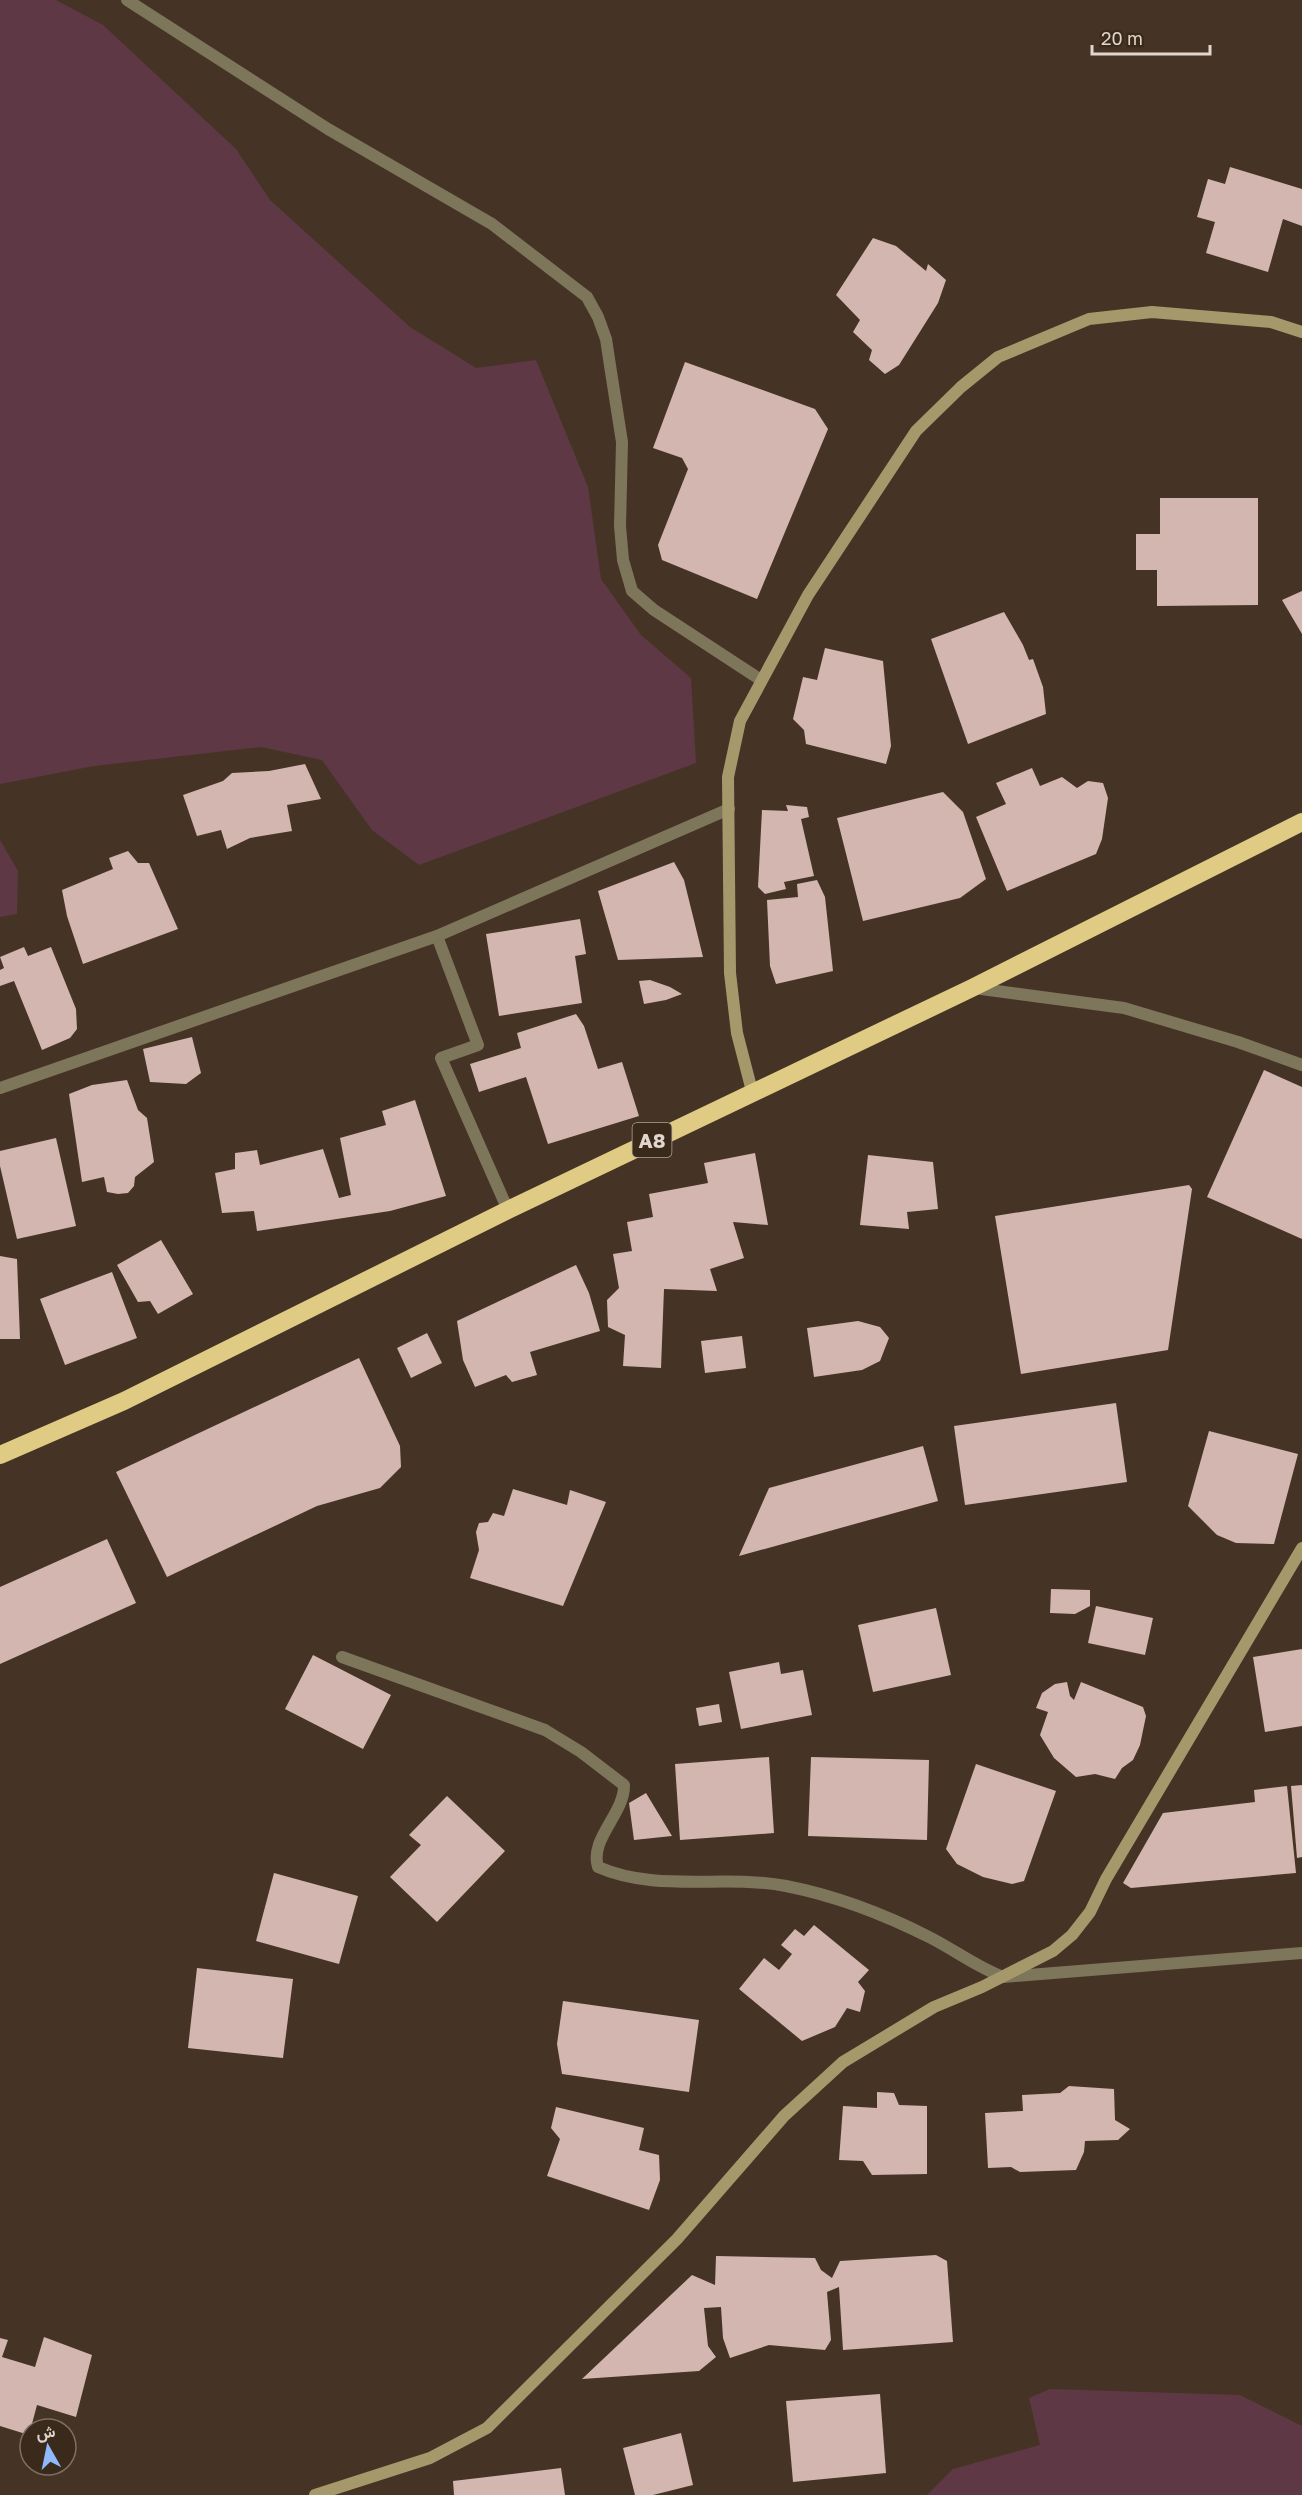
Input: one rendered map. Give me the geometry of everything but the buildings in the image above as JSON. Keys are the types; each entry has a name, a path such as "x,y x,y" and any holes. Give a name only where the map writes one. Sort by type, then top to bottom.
{"highway":[{"name":"A8","path":"0,1455 124,1401 752,1091 972,988 1302,822"}],"street":[{"path":"128,0 328,129 492,224 587,297 606,339 622,442 620,526 623,560 632,591 683,630 761,680"},
{"path":"752,1091 737,1033 730,973 728,777 740,721 807,595 916,431 961,387 998,357 1089,319 1152,312 1271,322 1302,332"},
{"path":"0,1088 437,936 729,809"},
{"path":"437,936 478,1045 441,1058 508,1210"},
{"path":"972,988 1124,1008 1238,1042 1302,1065"},
{"path":"315,2495 430,2458 487,2428 677,2239 784,2116 843,2062 926,2012 1053,1951 1072,1935 1090,1912 1106,1879 1302,1548"},
{"path":"342,1657 545,1730 610,1773 624,1785 624,1794 600,1843 595,1860 597,1867 610,1872 688,1883 746,1881 787,1886 884,1915 933,1939 980,1968 1003,1977 1302,1953"}],"shaded area":[{"path":"0,0 56,0 103,25 236,149 270,200 410,327 476,368 536,360 588,487 601,579 641,635 691,678 696,763 419,865 372,830 322,760 261,747 94,766 0,784"},
{"path":"0,840 18,871 17,914 0,917"},
{"path":"1050,2389 1240,2395 1302,2426 1302,2495 927,2495 953,2469 1040,2445 1029,2398"}]}
